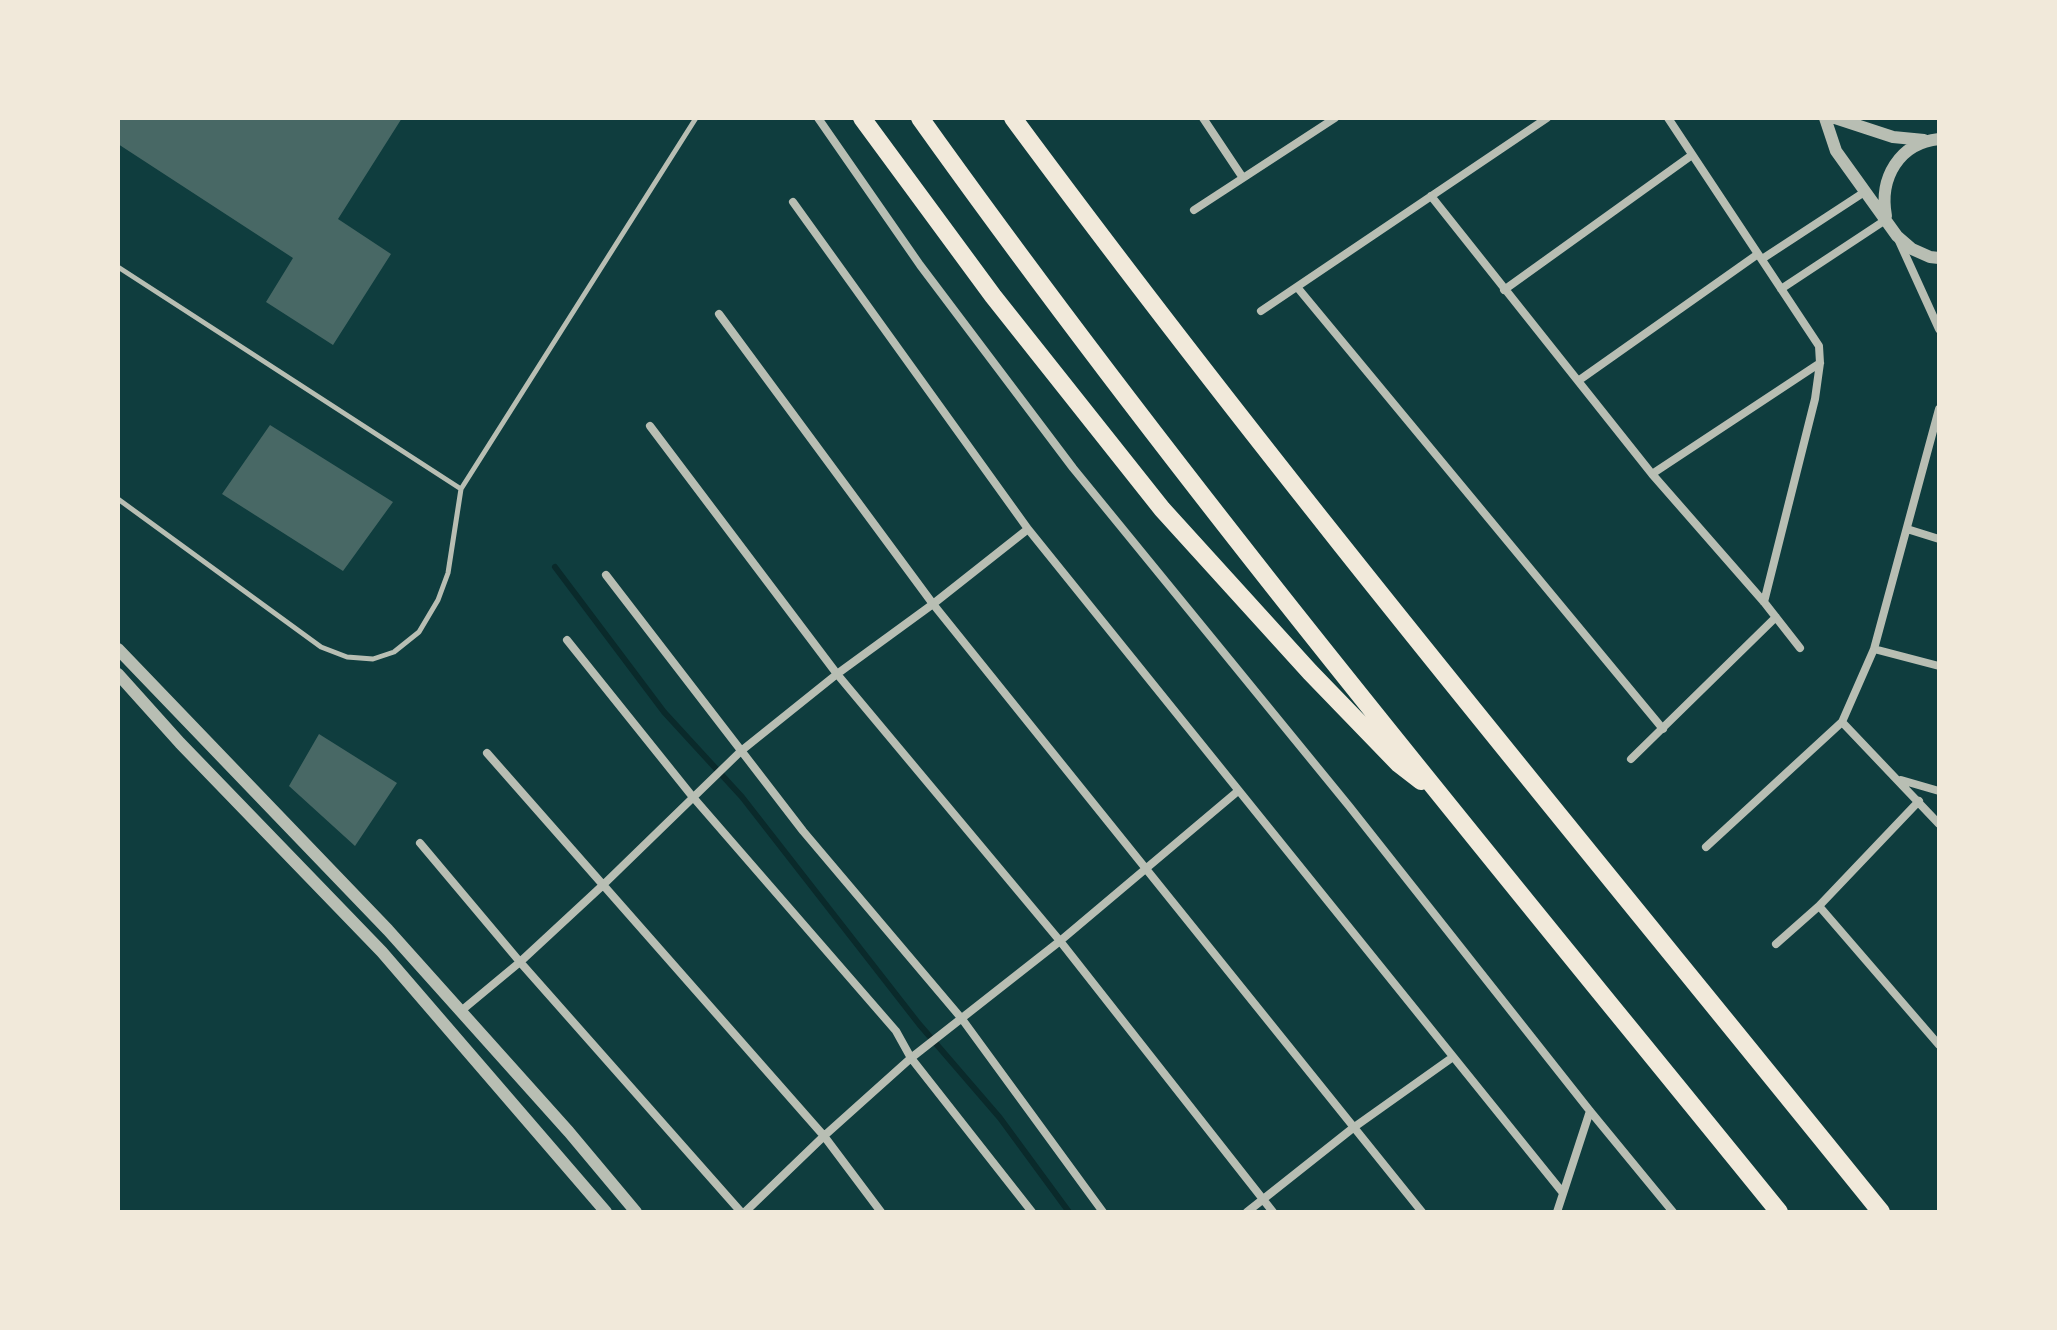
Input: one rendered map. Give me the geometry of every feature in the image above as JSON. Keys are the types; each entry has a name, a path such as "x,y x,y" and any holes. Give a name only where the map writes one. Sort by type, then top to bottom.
{"highway":[{"path":"862,118 993,296 1162,509 1399,764 1438,791"},
{"path":"920,118 1030,270 1266,577 1779,1212"},
{"path":"1013,118 1109,248 1341,546 1881,1212"}],"street":[{"path":"818,118 920,265 1073,468 1673,1212"},
{"path":"1203,118 1243,178"},
{"path":"1194,210 1335,118"},
{"path":"1261,311 1547,118"},
{"path":"1668,118 1819,346 1815,399 1764,602"},
{"path":"1825,118 1836,151 1897,236 1939,329"},
{"path":"1835,118 1893,137 1934,139"},
{"path":"1887,219 1883,199 1895,162 1910,148 1934,139"},
{"path":"1504,290 1692,155"},
{"path":"1578,381 1760,257 1866,191"},
{"path":"1431,196 1652,474 1800,648"},
{"path":"793,202 1028,529 1563,1193"},
{"path":"1781,289 1887,219"},
{"path":"1897,236 1912,249 1939,258"},
{"path":"1297,287 1663,729"},
{"path":"719,314 933,604 1422,1212"},
{"path":"1652,474 1820,363"},
{"path":"1706,847 1842,722 1874,649 1939,413"},
{"path":"650,426 837,674 1060,941 1273,1212"},
{"path":"461,1011 520,962 602,886 741,751 1028,529"},
{"path":"1907,529 1939,539"},
{"path":"606,575 857,897 962,1019 1103,1212"},
{"path":"1631,759 1776,617"},
{"path":"567,640 692,796 896,1031 911,1058 1032,1212"},
{"path":"118,649 388,930 636,1212"},
{"path":"1874,649 1939,666"},
{"path":"118,674 180,743 382,952 606,1212"},
{"path":"1842,722 1939,824"},
{"path":"487,753 824,1136 881,1212"},
{"path":"1899,780 1939,791"},
{"path":"420,843 520,962 743,1212 911,1058 1060,941 1238,791"},
{"path":"1776,944 1819,906 1919,801"},
{"path":"1819,906 1939,1045"},
{"path":"1247,1212 1353,1128 1453,1057"},
{"path":"1557,1212 1590,1111"}],"lane":[{"path":"118,499 321,647 347,657 373,659 394,652 419,632 438,600 448,573 461,489 696,118"},
{"path":"118,267 461,489"}],"building":[{"path":"118,118 402,118 338,219 391,254 333,345 266,302 293,258 118,144"},
{"path":"270,425 393,502 343,571 222,494"},
{"path":"319,734 397,783 355,846 289,786"}],"waterway":[{"path":"555,567 664,712 742,797 919,1024 1000,1118 1069,1212"}]}
